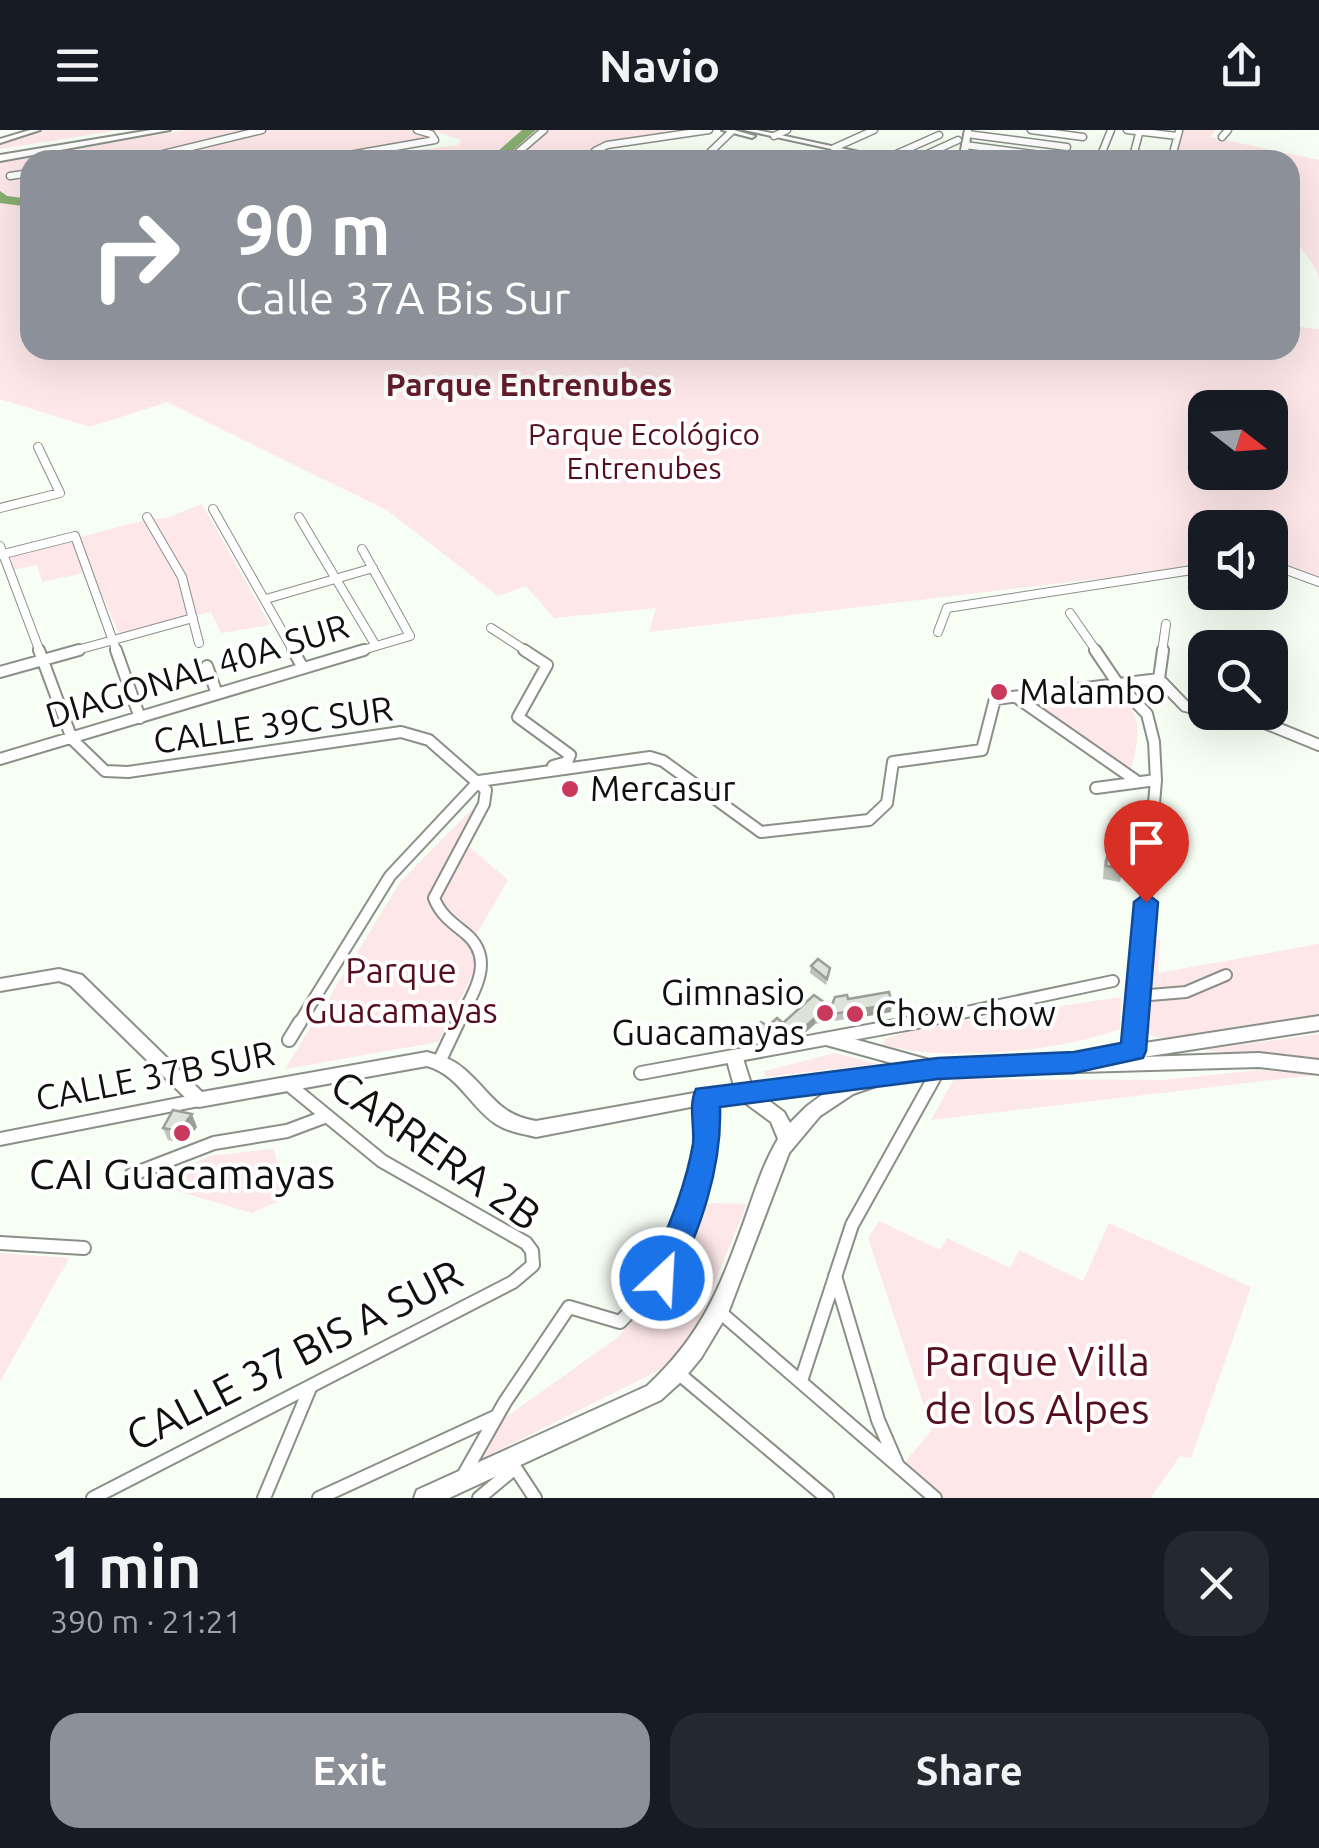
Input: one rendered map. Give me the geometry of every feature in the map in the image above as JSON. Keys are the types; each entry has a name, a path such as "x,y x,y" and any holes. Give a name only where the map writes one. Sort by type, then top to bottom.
{"main road":[{"path":"33,150 143,130"},
{"path":"38,150 166,130"},
{"path":"0,985 71,976 199,1100"},
{"path":"1074,1063 1319,1023"},
{"path":"832,1040 938,1068"},
{"path":"735,1057 744,1092 778,1118 788,1139"},
{"path":"440,1060 494,1114 522,1129 706,1097 938,1068 1162,1064 1246,1058 1319,1067"},
{"name":"CALLE 37B SUR","path":"199,1100 410,1060 440,1060"},
{"path":"425,1498 513,1465 654,1392 678,1373 700,1348 721,1312 773,1166 788,1139 823,1102 872,1077"}],"street":[{"path":"179,150 262,130"},
{"path":"378,150 435,140 431,134 417,130"},
{"path":"522,150 544,130"},
{"path":"597,150 607,145 709,130"},
{"path":"746,130 844,150"},
{"path":"774,136 787,130"},
{"path":"842,130 860,136"},
{"path":"834,148 874,130"},
{"path":"907,150 939,134 924,130"},
{"path":"1030,130 1083,137"},
{"path":"1128,130 1178,133"},
{"path":"0,141 30,131"},
{"path":"711,150 729,131 821,150"},
{"path":"962,150 967,132 1067,147"},
{"path":"1067,150 1068,135"},
{"path":"942,150 962,143 1004,150"},
{"path":"10,176 20,175"},
{"path":"0,508 60,493 38,447"},
{"path":"212,509 302,668"},
{"path":"147,517 182,577 199,643"},
{"path":"299,517 376,646"},
{"path":"72,738 1,552 76,536 140,718"},
{"path":"266,599 373,568 362,549"},
{"name":"DIAGONAL 40A SUR","path":"0,759 410,636 373,568"},
{"path":"938,632 947,608 1188,571"},
{"path":"1288,571 1319,582"},
{"path":"1070,612 1118,684 1147,714 1154,742 1156,780 1133,1051"},
{"path":"0,672 192,618"},
{"path":"1159,678 1166,624"},
{"path":"491,628 547,665 518,717 570,756 570,760 547,768 546,773"},
{"path":"207,666 217,694"},
{"path":"289,1040 390,876 479,781 654,758 758,831 772,833 869,820 889,801 893,762 982,750 995,700 1159,678"},
{"path":"1159,678 1188,707"},
{"path":"1015,696 1138,782"},
{"path":"1282,730 1319,745"},
{"name":"CALLE 39C SUR","path":"72,738 97,766 121,772 401,732 428,740 479,781"},
{"path":"1096,788 1156,780"},
{"path":"440,1060 484,967 477,942 442,914 434,902 437,888 484,804 486,790 479,781"},
{"path":"1138,996 1186,992 1226,975"},
{"path":"641,1073 832,1040 1113,981"},
{"path":"800,1381 866,1194 924,1099 938,1068"},
{"name":"CARRERA 2B","path":"288,1084 415,1182 526,1243 534,1258 526,1274"},
{"path":"460,1482 496,1417 569,1307 620,1322 651,1293 670,1266 695,1198 707,1140 706,1097"},
{"name":"CALLE 37B SUR","path":"0,1139 199,1100"},
{"path":"131,1175 214,1144 287,1131 326,1116"},
{"path":"0,1244 84,1248"},
{"name":"CALLE 37 BIS A SUR","path":"93,1498 526,1274"},
{"path":"835,1276 878,1420 899,1469"},
{"path":"721,1312 936,1498"},
{"path":"678,1373 826,1498"},
{"path":"264,1498 310,1387"},
{"path":"319,1498 496,1417"},
{"path":"479,1498 513,1465 536,1498"}],"green space":[{"path":"45,130 120,130 0,149 0,143"},
{"name":"Parque Ecológico Entrenubes","path":"186,130 255,130 172,150 70,150"},
{"path":"270,130 408,130 429,138 417,144 376,150 189,150"},
{"path":"431,130 696,130 600,144 596,150 417,150 458,145 461,140"},
{"path":"1182,130 1216,130 1210,137 1272,150 1176,150"},
{"path":"1300,156 1319,160 1319,279 1300,245"},
{"name":"Parque Ecológico Entrenubes","path":"20,159 20,360 1300,360 1300,327 1319,329 1319,578 1288,568 1288,510 1188,510 1188,568 649,632 656,608 554,618 526,586 498,596 388,511 167,402 90,427 0,399 0,162"},
{"path":"202,504 270,625 221,633 211,612 119,634 92,571 42,582 37,565 13,570 11,555 153,518 164,519"},
{"path":"1109,690 1129,705 1137,724 1131,770 1036,704"},
{"name":"Parque Guacamayas","path":"475,806 459,838 508,880 470,945 481,959 438,1042 285,1069 401,881"},
{"path":"1160,939 1158,973 1319,944 1319,1014 1295,1021 1169,1038 1151,1035 1144,1024 1145,988 1152,941"},
{"path":"1121,997 1120,1029 1066,1044 970,1053 883,1045 885,1039 915,1028"},
{"path":"1319,1034 1319,1060 1202,1050"},
{"path":"835,1053 878,1064 765,1077 764,1071"},
{"path":"1262,1070 1315,1075 931,1120 954,1079 1162,1080"},
{"path":"273,1149 290,1196 252,1213 133,1178 160,1179 209,1156"},
{"path":"704,1203 747,1204 697,1325 668,1366 481,1459 505,1418 617,1338 673,1277"},
{"name":"Parque Villa de los Alpes","path":"879,1221 940,1250 947,1238 1010,1268 1019,1250 1083,1281 1109,1223 1251,1287 1191,1458 1180,1456 1151,1498 935,1498 899,1469 932,1430 868,1238"},
{"path":"0,1253 69,1258 0,1382"}],"building":[{"path":"1108,850 1125,853 1123,869 1106,866"},
{"path":"818,959 830,968 827,979 811,966"},
{"path":"889,992 892,1004 816,1017 807,1025 757,1034 751,1029 761,1022 768,1026 777,1018 783,1023 814,995 831,1007 835,997 847,995 848,999"},
{"path":"173,1110 192,1114 179,1131 163,1128"}],"waterway":[{"path":"506,150 530,130"},
{"path":"0,193 7,200"},
{"path":"0,199 20,202"}],"place":[{"name":"Malambo","path":"999,692"},
{"name":"Mercasur","path":"570,789"},
{"name":"Gimnasio Guacamayas","path":"825,1013"},
{"name":"Chow chow","path":"855,1014"},
{"name":"CAI Guacamayas","path":"182,1133"}],"district":[{"name":"Parque Entrenubes","path":"529,385"}],"route":[{"path":"662,1278 695,1198 707,1140 706,1097 938,1068 1074,1063 1133,1051 1146,902"}]}
